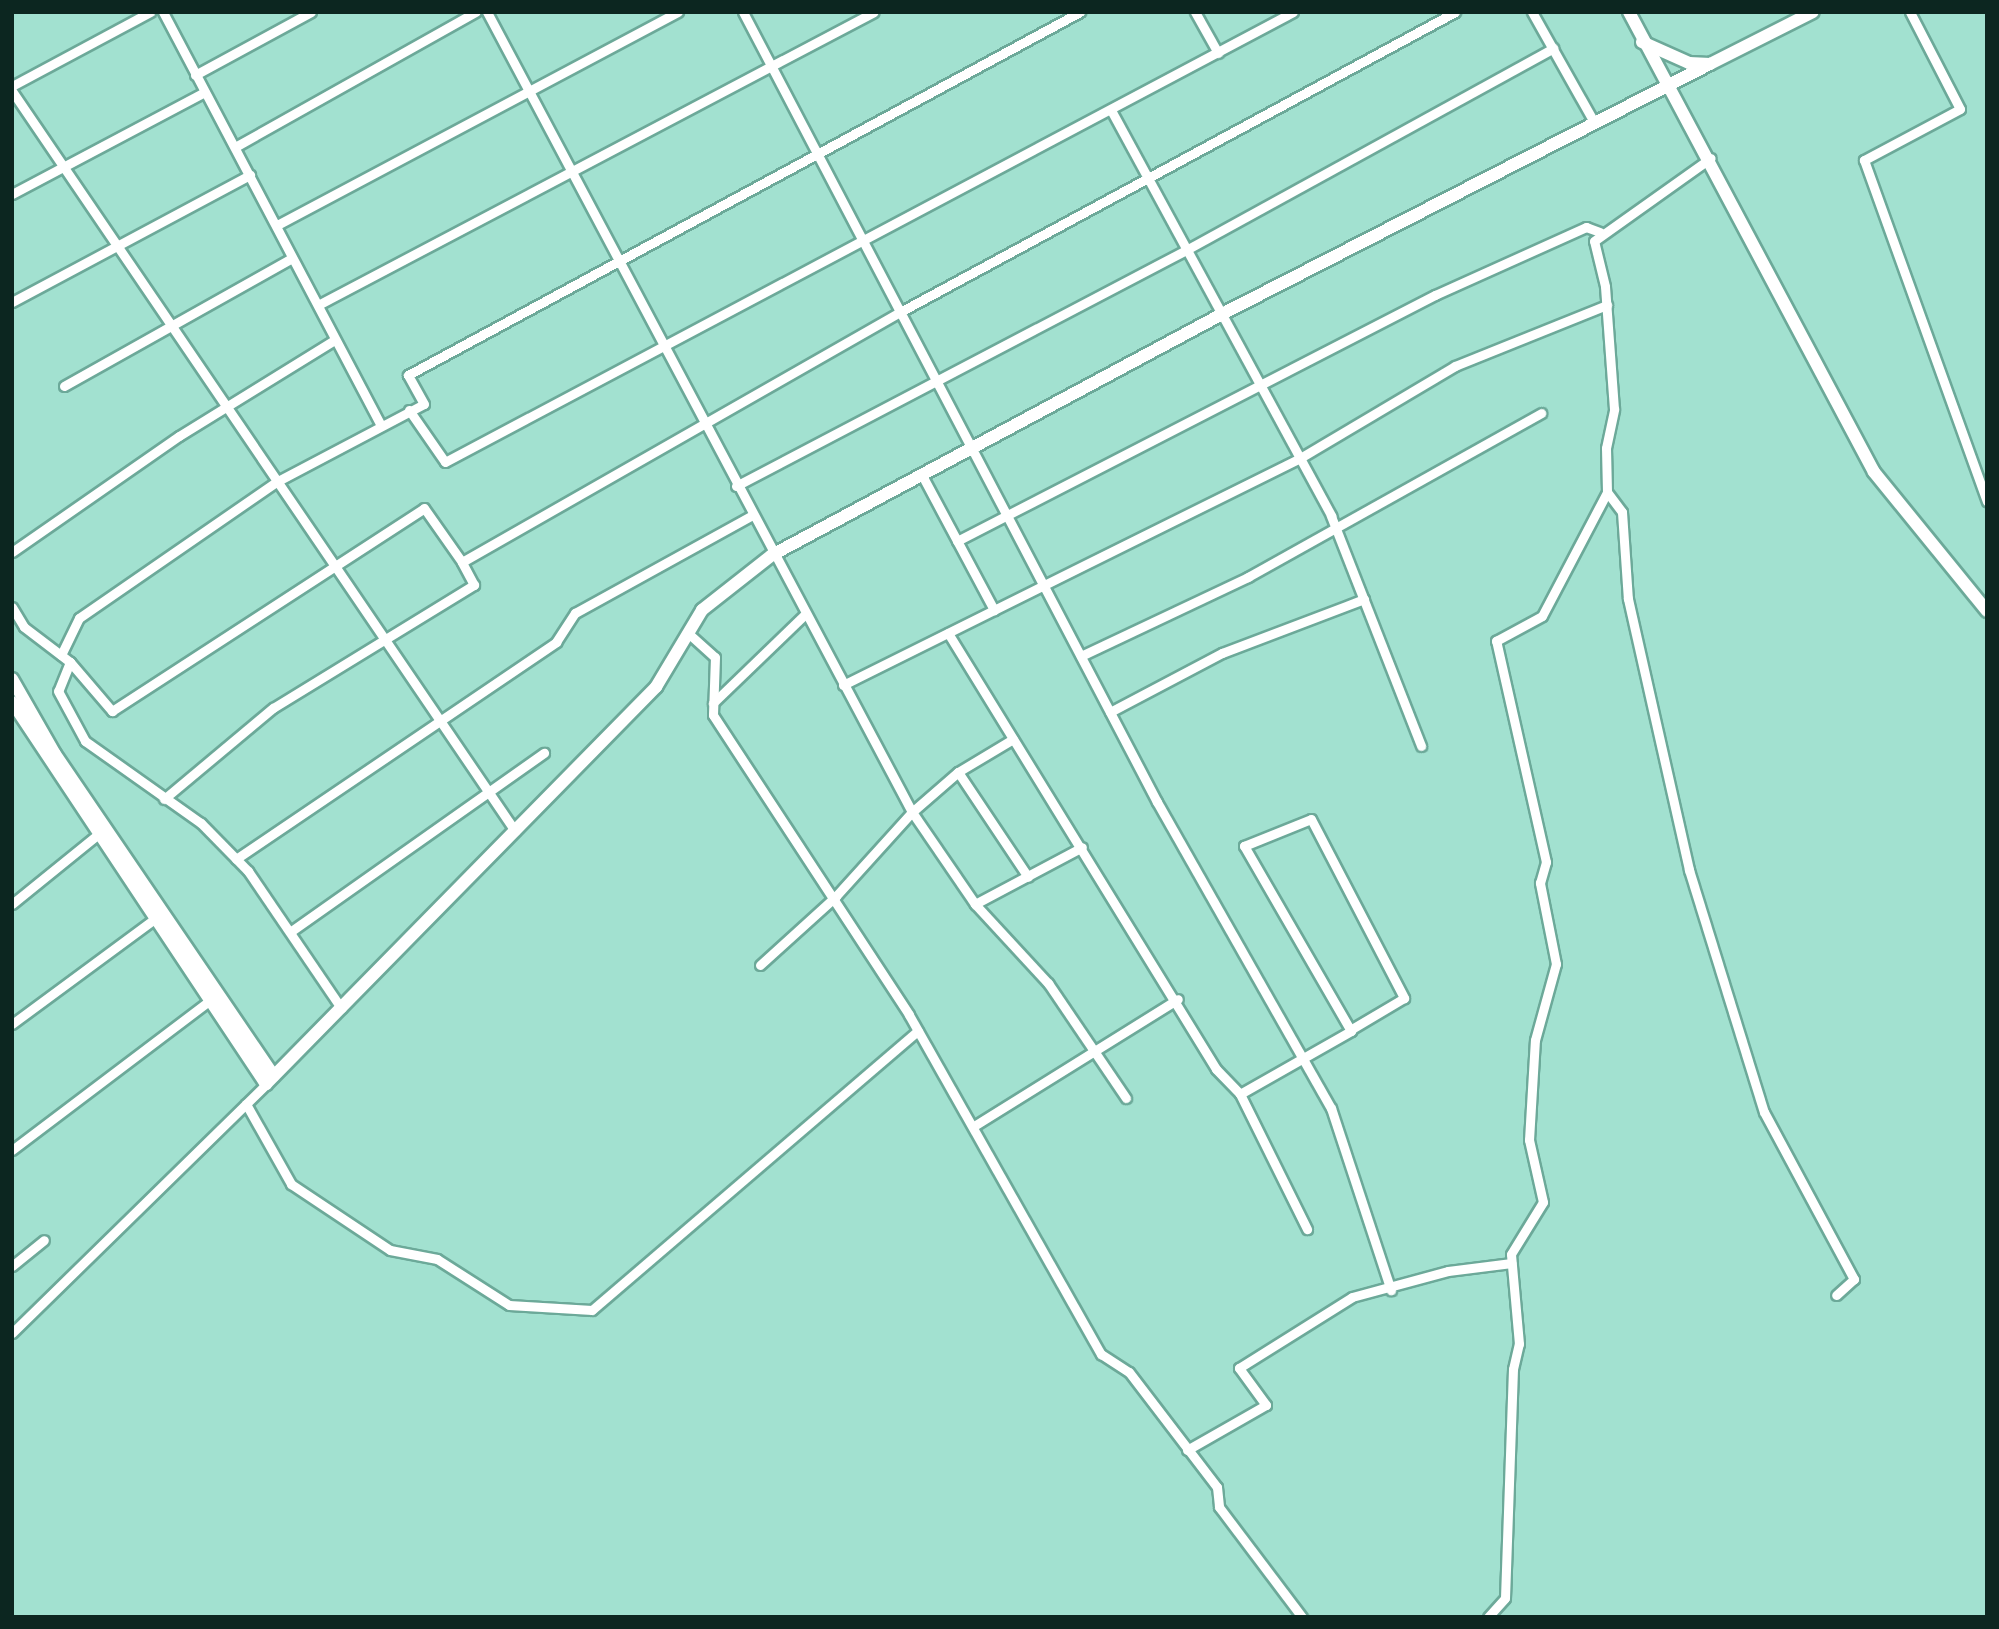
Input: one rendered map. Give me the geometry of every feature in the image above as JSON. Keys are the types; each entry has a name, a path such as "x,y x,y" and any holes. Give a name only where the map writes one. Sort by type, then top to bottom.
{"street":[{"path":"150,12 12,89 112,243 515,831"},
{"path":"163,12 195,75 279,224 292,258 318,305 333,341 380,423"},
{"path":"195,75 311,12"},
{"path":"235,147 476,12"},
{"path":"487,12 572,170 704,429 912,812 975,904 1032,962 1126,1098"},
{"path":"279,224 678,12"},
{"path":"743,12 1110,712 1331,1108 1391,1290"},
{"path":"318,305 874,12"},
{"path":"61,655 79,618 276,482 380,423 424,404 408,375 1080,12"},
{"path":"1195,12 1218,53"},
{"path":"409,410 445,462 864,244 1293,12"},
{"path":"462,562 704,429 900,312 1149,181 1455,12"},
{"path":"1532,12 1594,122"},
{"path":"1629,12 1642,42 1671,86 1711,158 1874,472 1987,611"},
{"path":"12,1333 270,1080 656,687 702,610 772,555 923,477 1224,313 1813,12"},
{"path":"1910,12 1960,109 1864,160 1987,502"},
{"path":"1642,42 1689,63 1710,64"},
{"path":"736,486 1188,249 1553,48"},
{"path":"12,194 205,92"},
{"path":"1111,110 1224,313 1336,530 1421,746"},
{"path":"1488,1617 1505,1598 1513,1368 1519,1344 1512,1263 1543,1202 1529,1140 1535,1040 1556,964 1540,883 1546,862 1495,653 1496,640 1542,616 1554,600 1607,492 1606,448 1615,409 1607,305 1594,241 1600,232 1711,158"},
{"path":"12,302 112,243 250,175"},
{"path":"957,541 1544,244 1586,227 1600,232"},
{"path":"64,386 292,258"},
{"path":"843,685 1300,458 1455,366 1607,305"},
{"path":"12,552 225,408 333,341"},
{"path":"1081,656 1336,530 1541,412"},
{"path":"923,477 994,610"},
{"path":"1607,492 1622,512 1628,599 1689,870 1764,1112 1854,1279 1836,1295"},
{"path":"12,607 24,627 70,662 112,711 331,562 424,508 462,562 474,585 273,708 164,799"},
{"path":"236,859 438,717 556,642 575,613 751,516"},
{"path":"1110,712 1222,653 1364,600"},
{"path":"713,703 804,615"},
{"path":"688,633 715,657 713,715 836,896 918,1031 1101,1354 1129,1372 1217,1487 1219,1507 1302,1617"},
{"path":"948,634 1178,999 1216,1069 1240,1094 1307,1229"},
{"path":"70,662 58,691 85,741 201,823 236,859 341,1008"},
{"path":"12,679 62,765 270,1080"},
{"path":"12,702 96,836 153,920 209,1001 270,1080"},
{"path":"760,965 836,896 912,812 958,772 1013,739"},
{"path":"290,932 544,753"},
{"path":"958,772 1028,877"},
{"path":"1240,1094 1303,1062 1404,998 1311,819 1244,846 1350,1030"},
{"path":"12,904 96,836"},
{"path":"975,904 1082,847"},
{"path":"12,1024 153,920"},
{"path":"974,1126 1178,999"},
{"path":"12,1150 209,1001"},
{"path":"246,1104 291,1184 390,1250 436,1259 509,1305 592,1310 918,1031"},
{"path":"12,1266 44,1240"},
{"path":"1187,1450 1266,1405 1239,1368 1352,1297 1391,1290 1448,1270 1512,1263"}]}
